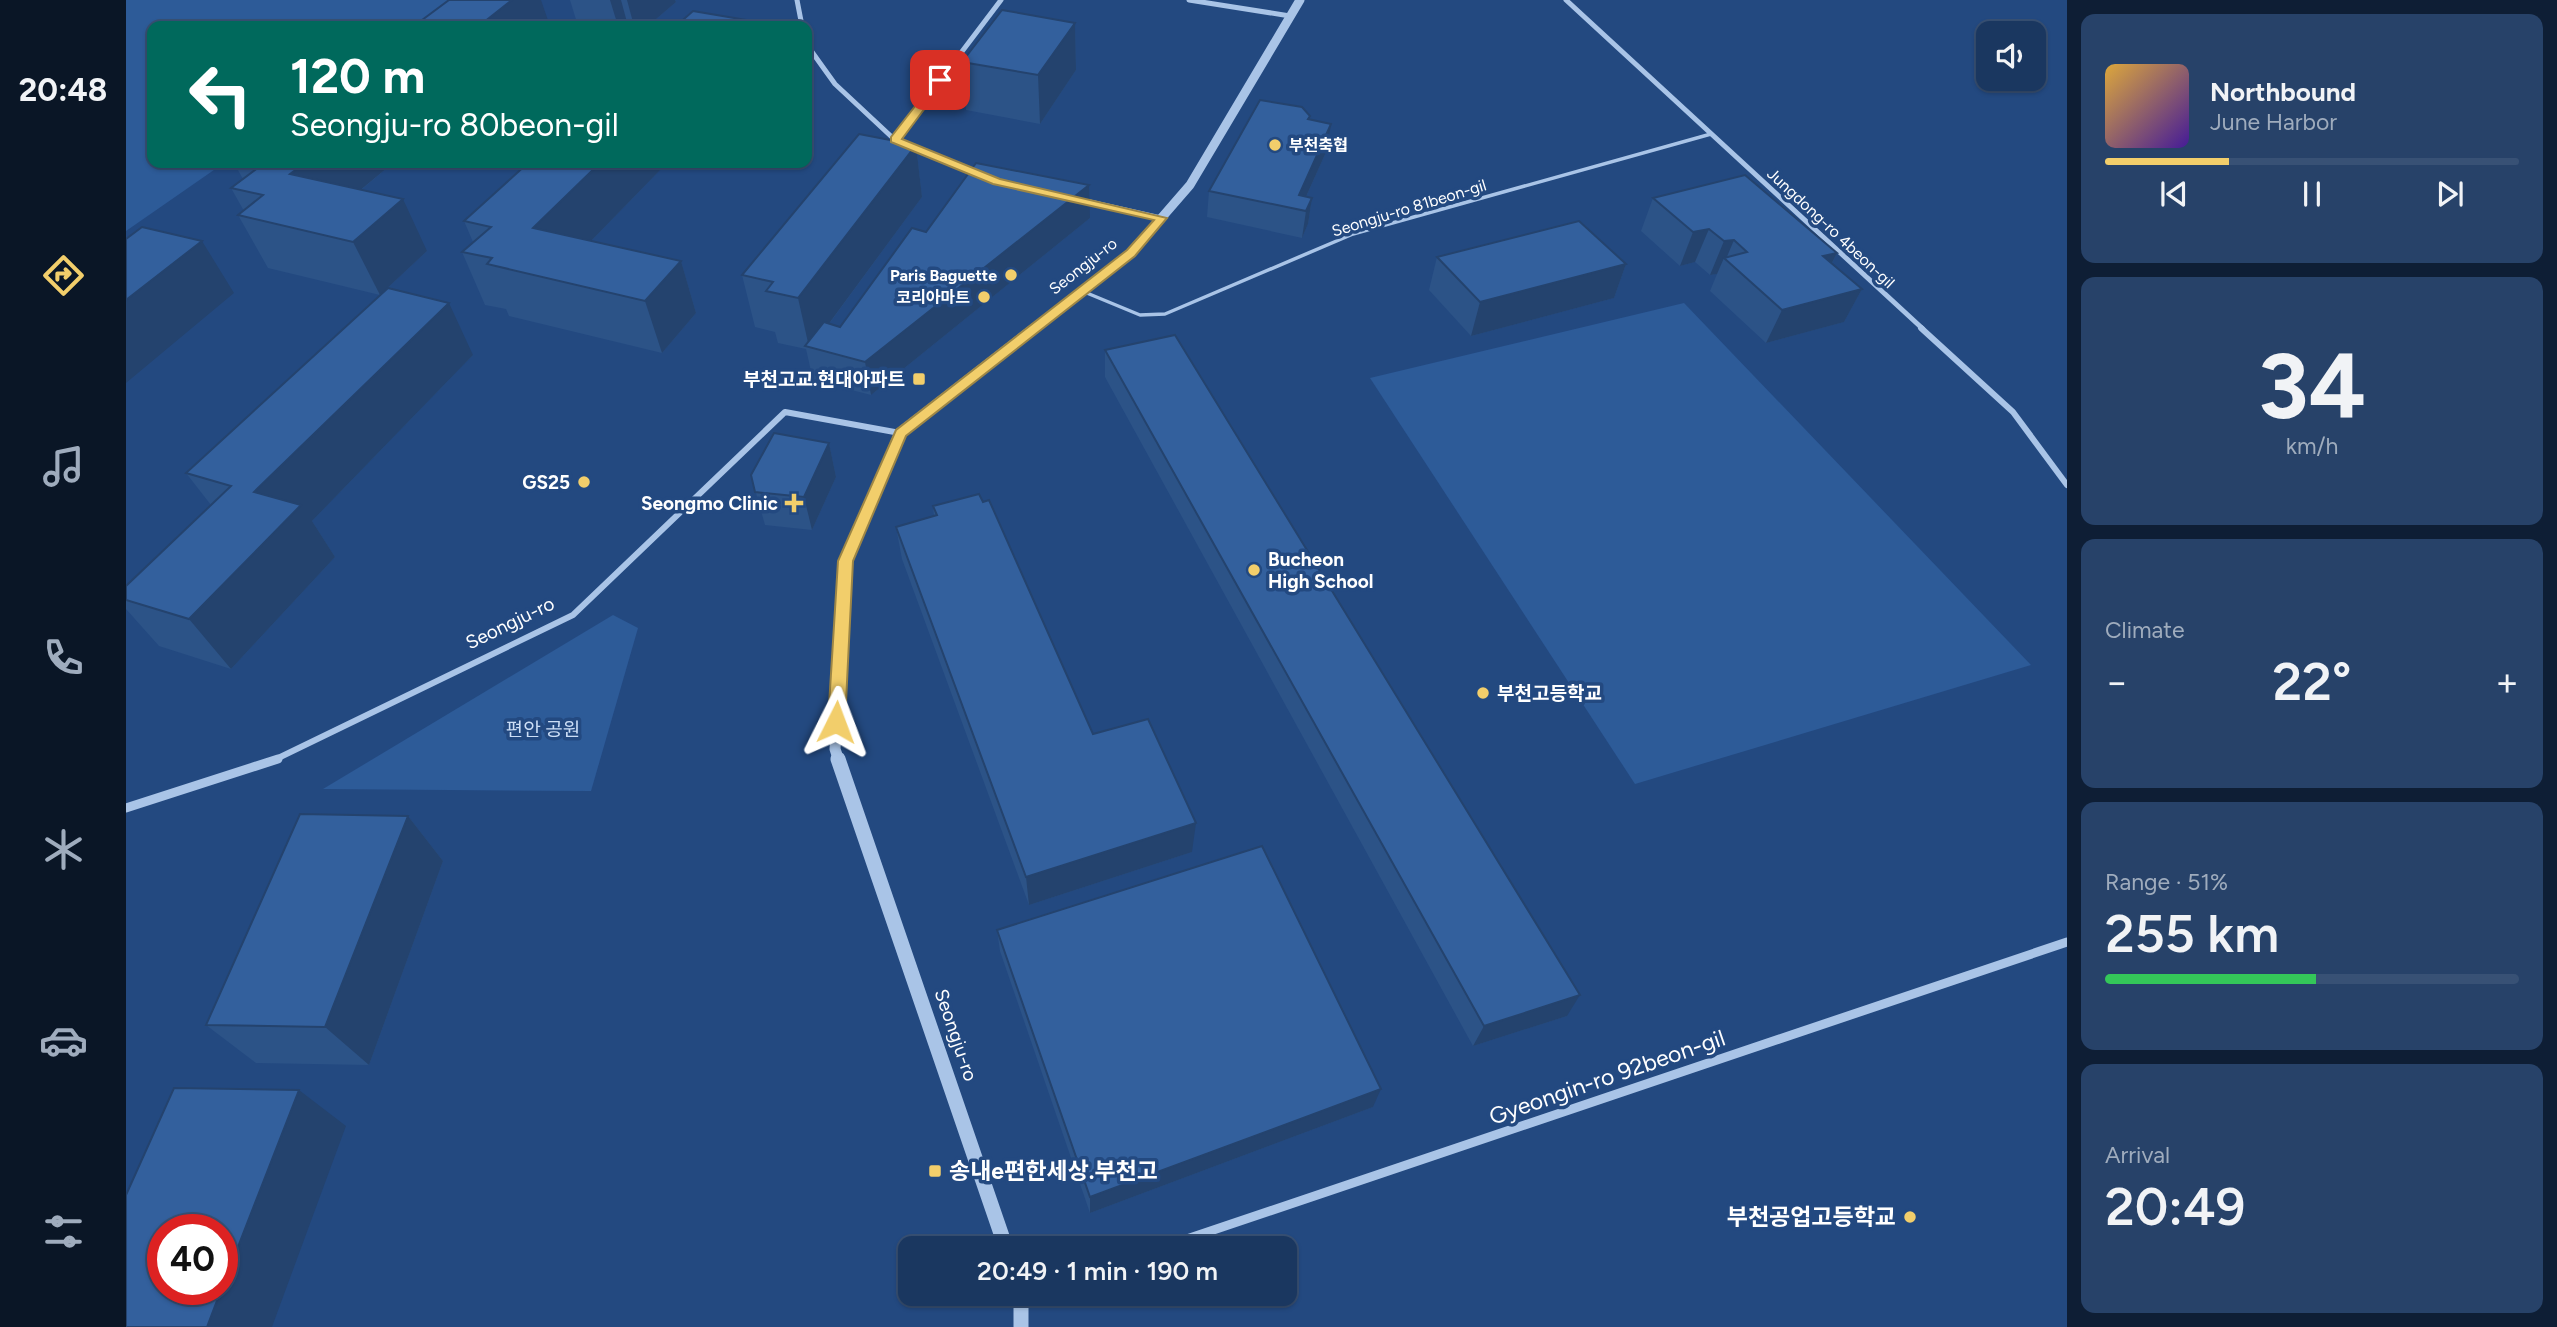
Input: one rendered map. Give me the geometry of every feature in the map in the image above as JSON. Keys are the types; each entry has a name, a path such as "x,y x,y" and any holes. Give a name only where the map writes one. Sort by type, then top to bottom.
{"street":[{"path":"797,0 801,21"},
{"path":"895,140 1001,0"},
{"path":"1189,0 1290,16"},
{"name":"Seongju-ro","path":"1002,1236 835,749 846,561 900,433 1131,253 1190,185 1300,0"},
{"name":"Jungdong-ro 4beon-gil","path":"1566,0 2013,412 2067,485"},
{"path":"812,52 835,84 895,140 984,176"},
{"path":"1073,198 1161,218"},
{"name":"Seongju-ro","path":"126,808 284,757 573,615 785,412 900,433"},
{"name":"Gyeongin-ro 92beon-gil","path":"1196,1236 2067,942"},
{"path":"1021,1327 1022,1306"}],"lane":[{"name":"Seongju-ro 81beon-gil","path":"1082,291 1140,315 1165,314 1353,234 1711,134"}],"green space":[{"path":"126,0 457,0 426,21 147,21 147,168 217,168 126,231"},
{"path":"1684,303 2031,665 1635,784 1370,378"},
{"name":"편안 공원","path":"613,615 638,628 591,791 323,789"}],"building":[{"path":"449,0 512,0 485,21 421,21"},
{"path":"1002,10 1075,23 1038,75 962,62"},
{"path":"693,11 746,20 745,21 682,21"},
{"path":"1260,100 1302,107 1310,116 1308,119 1331,124 1299,195 1312,198 1306,211 1209,191"},
{"path":"859,134 916,145 798,298 766,291 773,282 742,275"},
{"path":"976,163 1089,185 865,362 805,346 824,322 840,327 912,228 926,232"},
{"path":"258,168 298,168 290,174 403,199 353,242 238,215 263,195 231,188"},
{"path":"522,168 595,168 533,228 681,261 645,301 487,264 492,258 462,252 491,227 464,221"},
{"path":"1745,175 1837,253 1823,256 1862,289 1782,310 1724,258 1747,252 1734,240 1724,241 1709,229 1693,232 1653,198"},
{"path":"1579,221 1626,264 1480,302 1437,257"},
{"path":"142,227 202,241 126,300 126,239"},
{"path":"388,288 449,303 254,492 301,505 189,619 126,600 126,586 231,486 186,473"},
{"path":"1175,335 1580,995 1484,1026 1105,350"},
{"path":"774,433 829,443 804,497 755,492 751,475"},
{"path":"979,494 983,502 989,500 1093,734 1148,719 1196,823 1026,877 896,527 937,515 933,506"},
{"path":"300,814 408,816 325,1027 206,1025"},
{"path":"1262,846 1381,1089 1090,1197 997,930"},
{"path":"174,1088 299,1090 238,1247 238,1214 147,1214 147,1305 215,1305 207,1327 126,1327 126,1195"}],"place":[{"name":"부천축협","path":"1275,145"},
{"name":"Paris Baguette","path":"1011,275"},
{"name":"코리아마트","path":"984,297"},
{"name":"부천고교.현대아파트","path":"919,379"},
{"name":"GS25","path":"584,482"},
{"name":"Seongmo Clinic","path":"794,503"},
{"name":"Bucheon High School","path":"1254,570"},
{"name":"부천고등학교","path":"1483,693"},
{"name":"송내e편한세상.부천고","path":"935,1171"},
{"name":"부천공업고등학교","path":"1910,1217"}],"route":[{"path":"836,722 846,561 900,433 1131,253 1161,218 997,181 895,140 940,80"}]}
